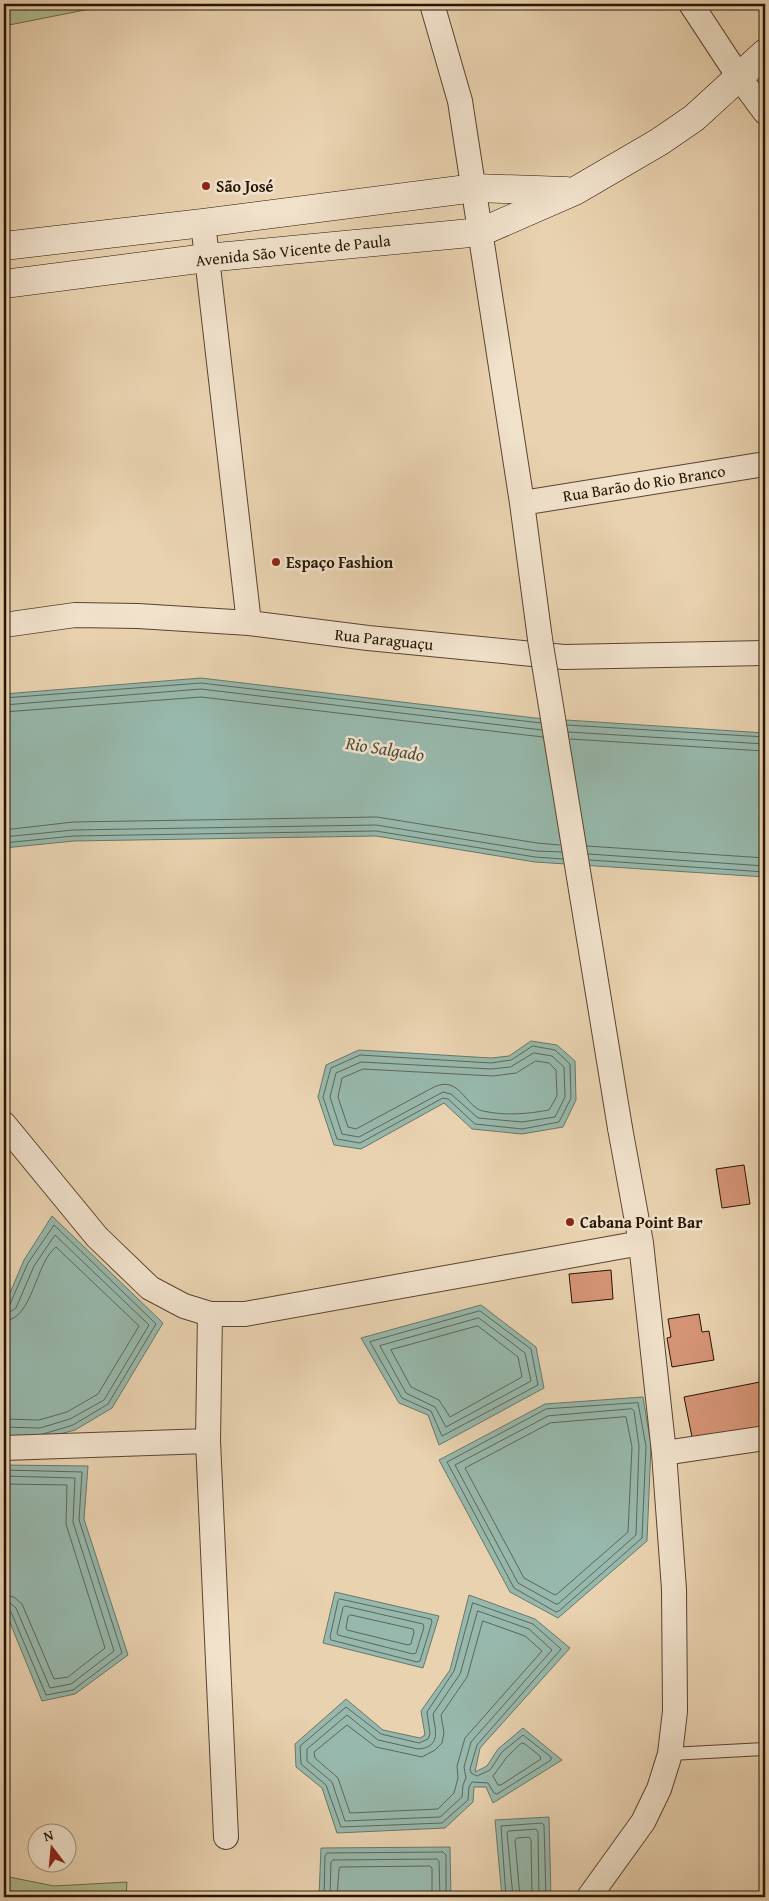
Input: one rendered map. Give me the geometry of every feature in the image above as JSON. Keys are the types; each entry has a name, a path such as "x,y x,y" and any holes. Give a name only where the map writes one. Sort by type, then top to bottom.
{"street":[{"path":"432,4 460,100 475,188 522,503 540,639 620,1128 641,1243 664,1453 674,1589 675,1711 670,1754 659,1789 642,1822 589,1897"},
{"path":"691,4 739,77 765,112"},
{"name":"Avenida São Vicente de Paula","path":"4,284 206,258 482,232 575,191 659,142 694,118 765,53"},
{"path":"4,246 475,188 575,191"},
{"path":"203,223 248,623"},
{"name":"Rua Barão do Rio Branco","path":"522,503 765,464"},
{"name":"Rua Paraguaçu","path":"4,625 75,616 138,616 248,623 368,638 564,657 765,653"},
{"path":"4,1124 96,1237 150,1288 184,1306 210,1314 245,1314 641,1243"},
{"path":"210,1314 208,1442 226,1837"},
{"path":"664,1453 765,1438"},
{"path":"4,1448 208,1442"}],"lane":[{"path":"670,1754 765,1749"}],"green space":[{"path":"4,4 115,4 4,26"},
{"path":"4,1876 54,1886 127,1882 126,1897 4,1897"}],"water":[{"name":"Rio Salgado","path":"201,678 535,718 765,733 765,877 535,862 376,836 74,841 4,848 4,694"},
{"path":"531,1041 557,1045 575,1061 576,1100 563,1127 522,1134 472,1129 444,1103 361,1149 334,1145 318,1097 326,1065 359,1050 491,1058 509,1056"},
{"path":"52,1216 163,1323 112,1408 75,1430 41,1439 4,1438 4,1307 24,1260"},
{"path":"481,1305 536,1347 544,1388 439,1445 428,1415 399,1403 361,1338"},
{"path":"643,1397 651,1445 647,1541 558,1618 510,1592 439,1460 545,1404"},
{"path":"4,1465 88,1466 84,1519 128,1655 75,1694 42,1701 4,1608"},
{"path":"335,1592 439,1616 423,1668 323,1643"},
{"path":"469,1595 535,1619 570,1648 480,1748 475,1772 487,1766 498,1749 523,1728 562,1760 493,1803 486,1787 474,1787 473,1802 445,1828 337,1833 322,1788 296,1767 295,1744 346,1699 383,1730 420,1738 425,1735 421,1711 450,1670"},
{"path":"549,1817 551,1897 502,1897 495,1820"},
{"path":"450,1847 451,1897 319,1897 321,1848"}],"building":[{"path":"744,1165 750,1204 722,1208 716,1169"},
{"path":"611,1270 613,1299 572,1303 569,1274"},
{"path":"699,1314 702,1332 709,1331 714,1360 672,1367 667,1338 671,1337 668,1319"},
{"path":"765,1381 765,1428 693,1442 684,1397"}],"place":[{"name":"São José","path":"206,186"},
{"name":"Espaço Fashion","path":"276,562"},
{"name":"Cabana Point Bar","path":"570,1222"}]}
